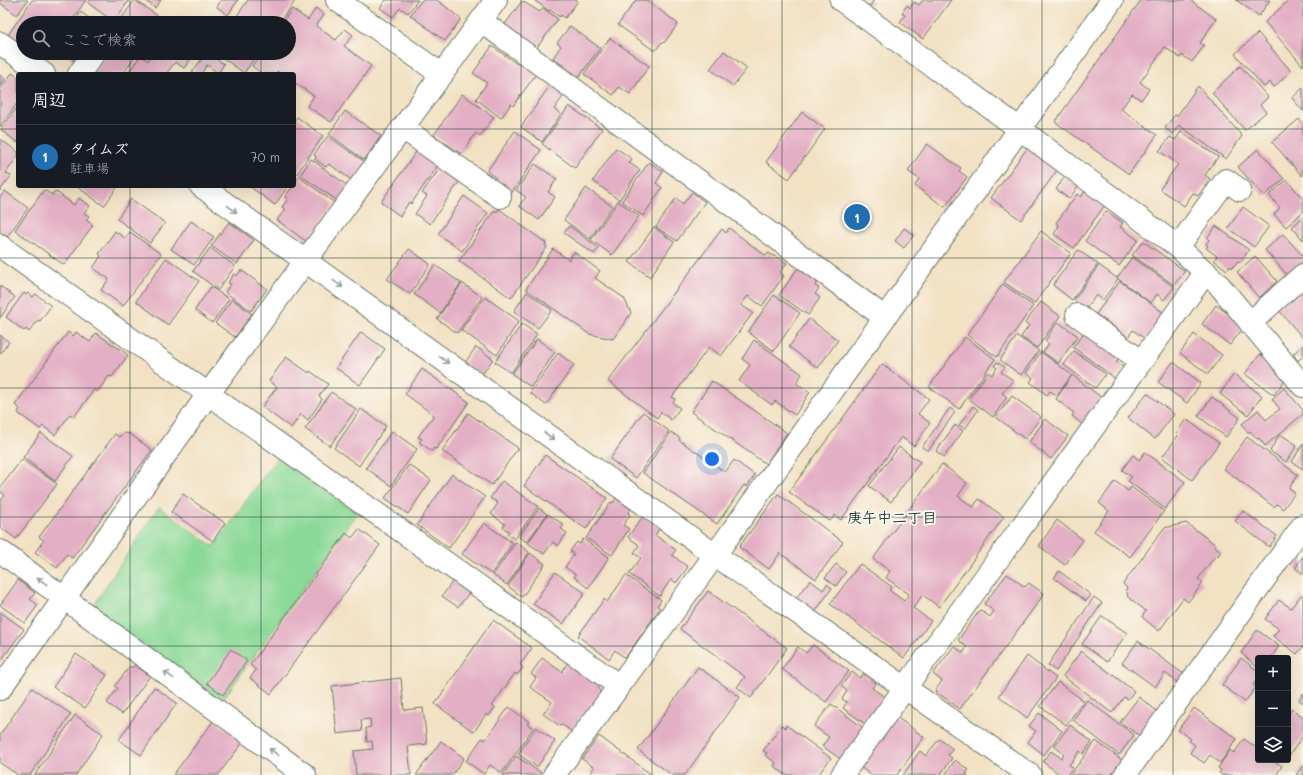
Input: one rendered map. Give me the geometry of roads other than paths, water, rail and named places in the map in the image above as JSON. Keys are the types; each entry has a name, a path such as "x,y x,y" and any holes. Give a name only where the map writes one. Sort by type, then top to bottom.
{"street":[{"path":"337,0 442,75"},
{"path":"0,689 209,393 496,0"},
{"path":"841,0 1020,129 1178,247 1206,272 1303,386"},
{"path":"554,775 618,685 715,555 1112,0"},
{"path":"480,21 884,317"},
{"path":"0,43 16,54"},
{"path":"24,60 41,72"},
{"path":"80,72 89,60"},
{"path":"403,128 500,197"},
{"path":"1178,247 1226,180 1240,190"},
{"path":"204,188 715,555 1030,775"},
{"path":"0,246 618,685"},
{"path":"842,775 1206,272"},
{"path":"1250,323 1303,275"},
{"path":"1077,315 1141,360"},
{"path":"1125,775 1303,526"},
{"path":"0,551 305,775"}],"place":[{"name":"タイムズ","path":"857,217"}],"district":[{"name":"庚午中二丁目","path":"892,517"}]}
